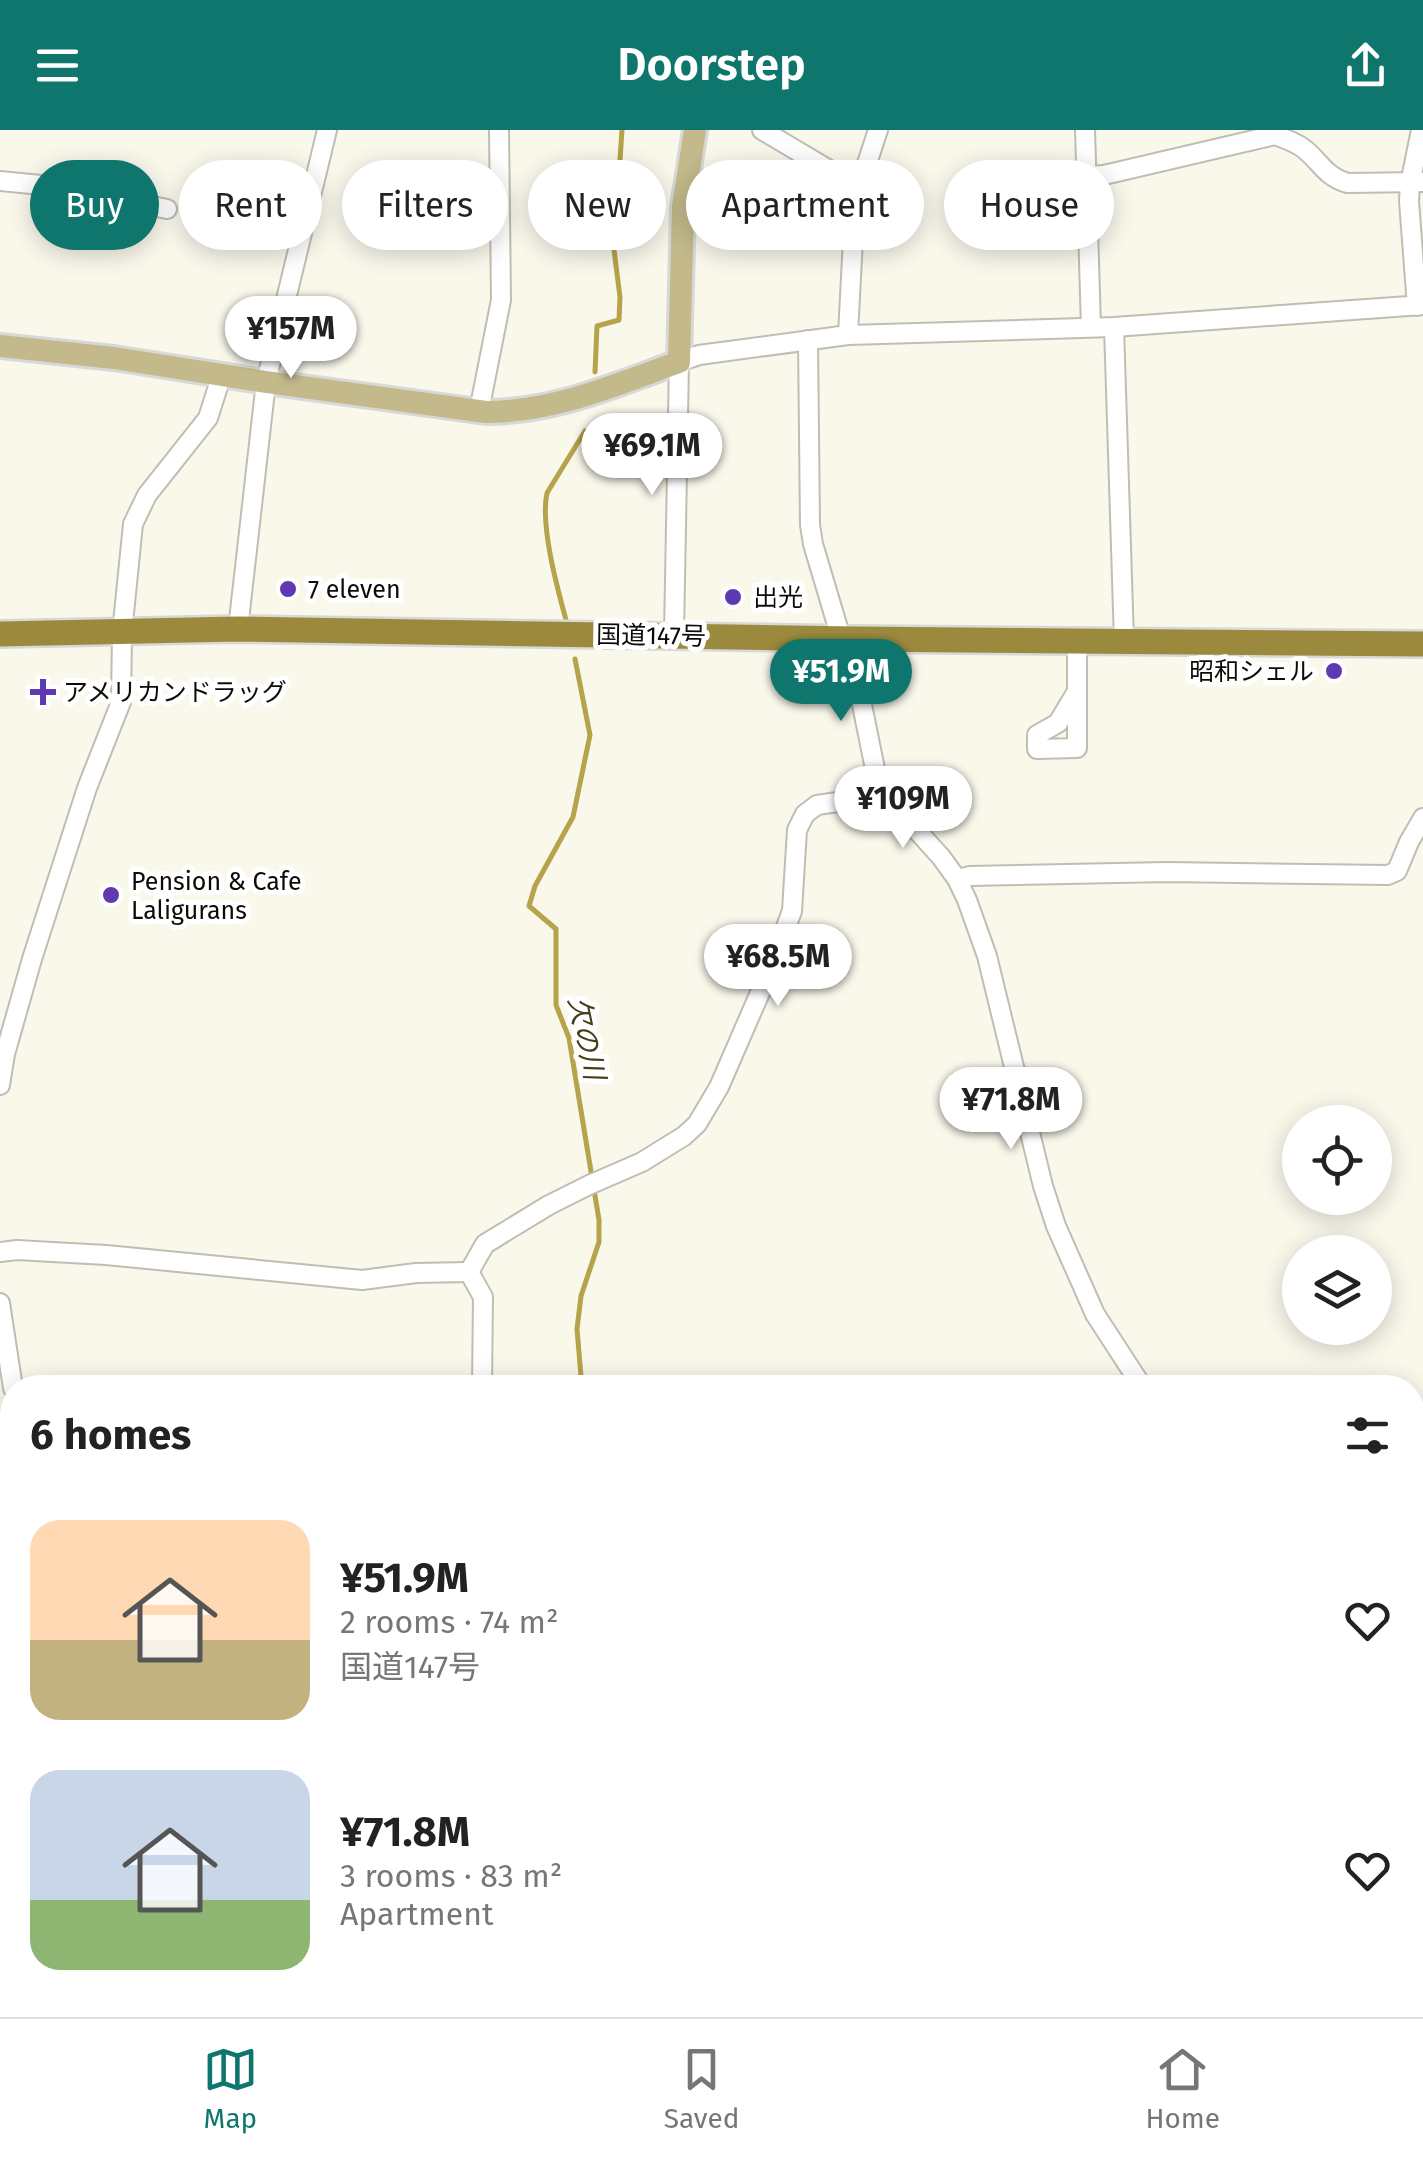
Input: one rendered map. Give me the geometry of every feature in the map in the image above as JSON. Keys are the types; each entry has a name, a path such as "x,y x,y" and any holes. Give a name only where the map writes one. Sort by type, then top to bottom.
{"highway":[{"name":"国道147号","path":"0,634 238,629 1423,644"}],"main road":[{"path":"0,346 114,358 479,411 540,409 679,362 683,207 695,130"}],"street":[{"path":"238,629 266,382 328,130"},
{"path":"479,411 501,300 499,130"},
{"path":"762,130 813,160"},
{"path":"867,160 878,130"},
{"path":"1085,130 1086,160"},
{"path":"674,636 679,362 700,355 848,335 1114,328 1420,305 1409,200 1416,183 1421,130"},
{"path":"1114,173 1275,132 1298,144 1338,180 1416,183"},
{"path":"0,181 60,186 168,209"},
{"path":"848,335 852,250"},
{"path":"1089,250 1091,327"},
{"path":"1114,328 1124,642"},
{"path":"808,340 813,544 848,638 876,774 884,796 941,857 967,900 988,956 1056,1226 1096,1314 1135,1375"},
{"path":"0,1086 27,975 87,788 121,702 122,633 133,524 147,495 208,418 222,374"},
{"path":"1076,641 1076,693"},
{"path":"470,1272 486,1244 589,1184 642,1162 697,1124 719,1087 792,911 798,830 804,814 817,805 884,796"},
{"path":"957,879 1167,872 1388,874 1398,872 1423,818"},
{"path":"0,1252 106,1254 362,1280 416,1272 470,1272"},
{"path":"470,1272 483,1297 482,1375"},
{"path":"0,1302 11,1375"}],"waterway":[{"name":"欠の川","path":"595,372 597,326 619,320 614,250 622,130"},
{"name":"欠の川","path":"566,620 550,556 545,506 547,493 585,431"},
{"name":"欠の川","path":"575,659 590,735 573,817 535,886 529,906 556,929 556,1005 569,1038 599,1220 599,1242 581,1296 577,1329 581,1375"}],"place":[{"name":"7 eleven","path":"288,589"},
{"name":"出光","path":"733,597"},
{"name":"昭和シェル","path":"1334,671"},
{"name":"アメリカンドラッグ","path":"43,692"},
{"name":"Pension & Cafe Laligurans","path":"111,895"}]}
